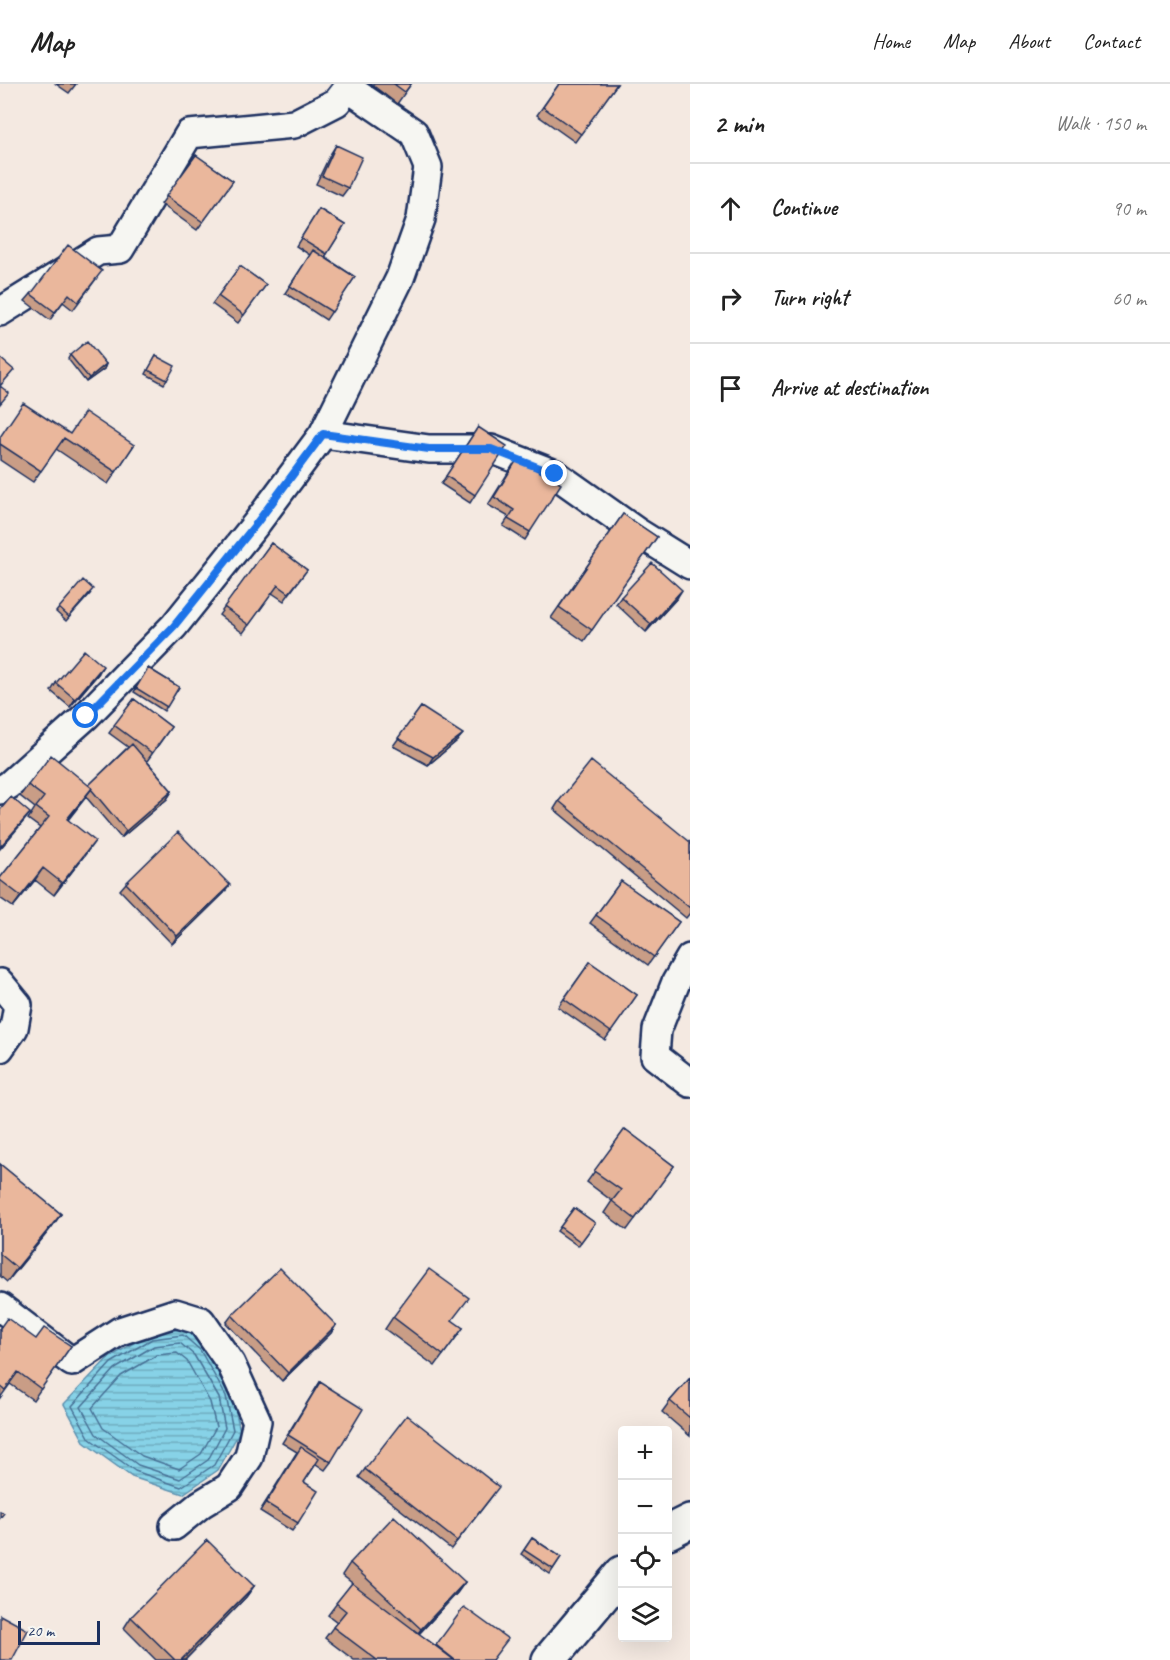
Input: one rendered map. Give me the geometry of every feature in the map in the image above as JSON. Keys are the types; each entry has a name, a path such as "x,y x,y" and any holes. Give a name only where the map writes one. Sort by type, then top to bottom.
{"main road":[{"path":"672,1530 690,1521"},
{"path":"549,1660 618,1578"}],"street":[{"path":"0,312 98,251 120,249 189,134 294,124 337,102 350,86 414,133 428,167 421,219 400,278 323,434 256,524 174,626 86,716 0,790"},
{"path":"323,434 429,449 491,449 555,474 637,532 690,565"},
{"path":"690,958 676,982 657,1030 655,1056 690,1083"},
{"path":"0,983 18,1005 14,1028 0,1048"},
{"path":"0,1307 72,1362 120,1331 175,1313 201,1321 231,1364 257,1420 249,1457 229,1487 201,1504 174,1526"}],"water":[{"path":"185,1329 205,1346 232,1394 240,1431 218,1470 183,1494 132,1477 85,1443 64,1404 107,1359 150,1333"}],"building":[{"path":"394,84 411,84 405,92"},
{"path":"559,84 617,84 581,134 543,107"},
{"path":"336,145 362,157 348,188 322,176"},
{"path":"196,155 233,181 203,222 166,196"},
{"path":"319,209 345,225 327,254 301,238"},
{"path":"68,245 102,271 78,302 69,294 55,312 31,294"},
{"path":"313,250 355,277 332,312 290,286"},
{"path":"240,266 266,285 244,315 218,296"},
{"path":"87,341 106,364 89,378 70,355"},
{"path":"156,356 175,366 167,380 148,370"},
{"path":"0,358 14,370 0,386"},
{"path":"0,386 9,393 0,404"},
{"path":"23,403 70,434 85,412 134,445 116,472 64,438 41,471 0,444 0,437"},
{"path":"478,427 507,446 475,495 446,476"},
{"path":"518,458 561,484 530,532 508,519 514,510 494,497"},
{"path":"623,514 657,537 592,630 559,607"},
{"path":"271,543 307,570 289,593 278,585 249,625 224,607"},
{"path":"652,563 682,590 651,624 621,597"},
{"path":"83,580 93,589 69,617 59,608"},
{"path":"84,650 103,666 75,699 56,683"},
{"path":"148,668 179,687 167,707 136,688"},
{"path":"134,699 171,727 152,753 114,725"},
{"path":"421,707 463,734 433,757 398,738"},
{"path":"132,744 172,791 126,831 89,785"},
{"path":"51,755 92,788 67,819 95,841 62,883 43,868 21,896 0,878 49,817 36,807 44,797 28,785"},
{"path":"591,761 690,842 690,908 559,801"},
{"path":"11,797 30,813 0,847 0,810"},
{"path":"178,832 230,885 177,936 126,883"},
{"path":"621,881 679,922 654,957 596,915"},
{"path":"590,962 637,995 611,1032 564,999"},
{"path":"625,1129 674,1166 635,1219 612,1201 621,1190 594,1171"},
{"path":"0,1164 61,1214 17,1268 0,1254"},
{"path":"574,1208 595,1223 581,1242 560,1227"},
{"path":"280,1268 336,1325 288,1373 232,1315"},
{"path":"429,1269 469,1298 452,1320 463,1328 443,1355 393,1317"},
{"path":"7,1318 36,1339 44,1328 71,1346 41,1389 18,1372 5,1390 0,1386 0,1328"},
{"path":"690,1378 690,1418 670,1401"},
{"path":"320,1382 363,1409 331,1462 288,1435"},
{"path":"407,1415 499,1487 457,1541 365,1469"},
{"path":"301,1447 319,1459 304,1482 318,1491 298,1523 266,1503"},
{"path":"394,1516 465,1582 421,1629 350,1563"},
{"path":"532,1538 561,1557 553,1569 524,1550"},
{"path":"207,1540 254,1586 181,1660 175,1660 131,1617"},
{"path":"352,1583 454,1660 377,1660 333,1627 346,1611 336,1603"},
{"path":"464,1607 508,1639 492,1660 455,1660 436,1645"},
{"path":"0,1615 28,1630 12,1660 0,1660"}],"route":[{"path":"86,716 174,626 256,524 323,434 429,449 491,449 555,474"}]}
